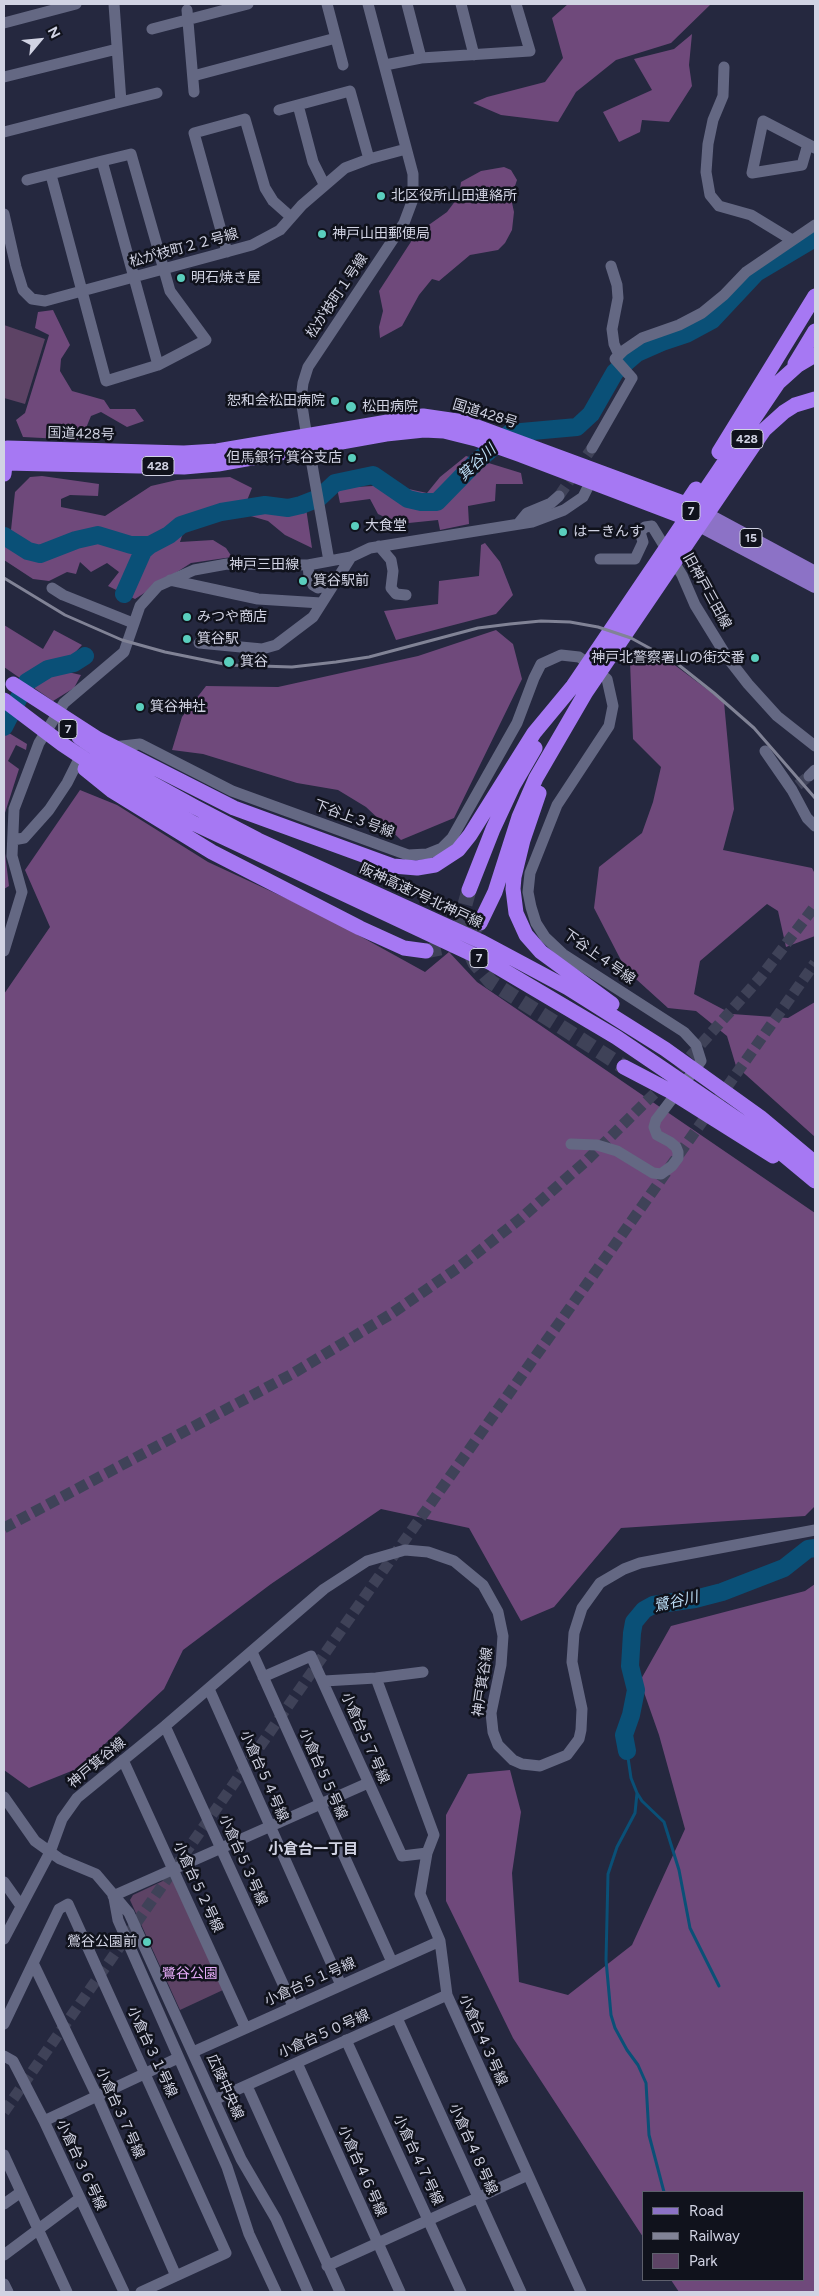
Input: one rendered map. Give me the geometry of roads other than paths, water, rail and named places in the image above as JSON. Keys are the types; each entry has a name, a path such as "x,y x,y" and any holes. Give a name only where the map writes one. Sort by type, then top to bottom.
{"highway":[{"name":"428","path":"692,512 815,296"},
{"name":"428","path":"692,512 811,345"},
{"name":"7","path":"470,890 493,829 513,786 778,383 798,365 811,345"},
{"name":"7","path":"9,680 98,739 121,774 234,808 393,866 418,868 435,865 458,850 534,733 579,685 764,430 795,405 815,399"},
{"name":"国道428号","path":"308,442 423,416 464,422 536,447 692,512"},
{"name":"国道428号","path":"5,459 217,451 424,430 444,431 476,439 591,481 692,512"},
{"name":"7","path":"480,923 495,892 519,817 532,785 579,685"},
{"name":"7","path":"579,685 523,840 513,889 513,901 520,924 532,944 541,952 732,1090 760,1116"},
{"name":"阪神高速7号北神戸線","path":"4,700 62,744 258,840 482,942 568,988 665,1049 760,1116 815,1163"},
{"name":"阪神高速7号北神戸線","path":"121,774 193,823 263,858 424,930 491,964 616,1037 756,1132 815,1181"},
{"path":"121,774 212,852 360,928 404,948 426,951"},
{"path":"624,1067 668,1090 815,1185"}],"main road":[{"name":"15","path":"692,512 815,573"},
{"name":"15","path":"692,512 815,586"}],"street":[{"path":"4,23 76,4"},
{"path":"114,4 121,102"},
{"path":"152,29 188,15 248,4"},
{"path":"327,4 343,65"},
{"name":"松が枝町１号線","path":"329,560 301,399 308,367 404,223 413,199 413,174 368,4"},
{"path":"407,4 421,58"},
{"path":"461,4 474,54"},
{"path":"384,65 421,58 530,51 516,4"},
{"path":"188,15 194,92"},
{"path":"193,76 336,38"},
{"path":"4,77 117,49"},
{"path":"724,67 723,96 708,144 706,172 710,195 719,206 751,215 792,240"},
{"path":"4,71 4,83"},
{"path":"279,110 350,91 369,159"},
{"path":"4,132 157,93"},
{"path":"298,105 313,162 324,184"},
{"path":"227,252 194,133 245,119 265,188 273,202 290,217"},
{"path":"763,121 812,146 802,165 752,173 763,121"},
{"name":"松が枝町２２号線","path":"4,214 16,267 24,290 32,299 45,301 252,245 280,230 290,217 324,184 345,168 406,149"},
{"path":"27,180 131,154 170,291 206,340 158,365 106,381 80,292 51,175"},
{"path":"102,161 158,365"},
{"path":"618,359 642,338 679,325 702,314 746,272 815,224"},
{"path":"592,448 632,378 618,359 614,344 612,329 618,298 617,285 611,266"},
{"path":"4,270 16,267"},
{"path":"790,338 811,345 815,364"},
{"name":"神戸三田線","path":"4,951 22,892 12,856 14,809 39,743 64,703 124,652 140,606 158,586 194,570 227,564 308,565 350,557 379,546 532,522 564,510 583,497 591,481"},
{"path":"518,524 527,514 551,503 560,496"},
{"path":"624,622 669,554 692,512"},
{"name":"旧神戸三田線","path":"600,559 636,559 642,542 640,532 645,527 652,526 682,575 695,605 727,657 777,716 815,746"},
{"path":"379,546 391,560 393,571 391,588 396,594 406,595"},
{"path":"199,643 262,649 276,645 313,617 350,557"},
{"path":"308,565 309,576 313,585 318,588 333,584"},
{"path":"170,580 258,599 321,603"},
{"path":"52,588 63,595 133,623"},
{"path":"593,668 613,639"},
{"name":"下谷上３号線","path":"14,840 24,838 49,810 67,783 84,750 140,744 232,791 408,855 427,854 442,848 452,838 517,724 534,678 542,664 561,655 579,657 593,668"},
{"name":"下谷上４号線","path":"571,1144 585,1143 610,1149 654,1173 661,1174 672,1166 678,1158 678,1152 676,1147 670,1142 657,1135 654,1126 656,1120 701,1061 696,1045 684,1032 563,954 545,937 536,924 531,907 528,892 530,873 557,805 609,726 613,706 607,679 593,668"},
{"path":"765,751 795,787 807,818 815,826"},
{"name":"神戸箕谷線","path":"4,1939 50,1852 55,1835 67,1810 77,1798 165,1726 324,1589 361,1564 378,1556 404,1550 440,1555 454,1561 477,1578 498,1612 504,1647 491,1713 493,1732 498,1745 514,1760 522,1764 540,1766 567,1754 579,1738 582,1730 582,1709 572,1662 572,1649 574,1633 582,1608 600,1583 624,1569 640,1563 815,1530"},
{"name":"小倉台５５号線","path":"252,1652 392,1962"},
{"name":"小倉台５７号線","path":"263,1677 311,1656 402,1856 428,1853"},
{"path":"324,1681 376,1678 423,1672"},
{"name":"小倉台４３号線","path":"376,1678 434,1834 428,1853 420,1894 440,1941 447,1995 581,2292"},
{"name":"小倉台５４号線","path":"208,1689 341,1985"},
{"name":"小倉台５３号線","path":"165,1726 293,2006"},
{"name":"小倉台５２号線","path":"123,1760 245,2027"},
{"path":"113,1896 368,1783"},
{"name":"広陵中央線","path":"4,1796 28,1833 50,1852 67,1862 96,1874 104,1880 113,1896 129,1914 241,2159 276,2219 308,2292"},
{"path":"4,1882 21,1906"},
{"name":"広陵中央線","path":"113,1896 118,1920 227,2167 249,2234 273,2291"},
{"name":"小倉台３１号線","path":"4,2024 59,1909 68,1904 226,2253 141,2292"},
{"name":"小倉台５１号線","path":"193,2052 440,1941"},
{"name":"小倉台３７号線","path":"33,1963 97,2096 176,2276"},
{"name":"小倉台５０号線","path":"214,2100 447,1995"},
{"name":"小倉台４８号線","path":"397,2018 521,2292"},
{"name":"小倉台４７号線","path":"346,2040 461,2292"},
{"name":"小倉台３６号線","path":"4,2056 13,2061 44,2121 124,2292"},
{"path":"44,2121 178,2058"},
{"name":"小倉台４６号線","path":"297,2063 400,2292"},
{"path":"247,2086 340,2292"},
{"path":"4,2155 67,2292"},
{"path":"327,2266 528,2175"},
{"path":"4,2204 21,2192"},
{"path":"4,2255 79,2199"},
{"path":"4,2284 8,2292"}],"waterway":[{"name":"箕谷川","path":"124,594 143,551 150,545 169,535 181,525 221,512 265,505 288,508 301,505 319,498 335,483 373,475 408,499 421,502 437,502 476,462 510,433 577,427 591,414 615,372 637,353 686,334 712,320 756,273 815,238"},
{"path":"4,536 28,551 40,554 76,540 98,535 131,545 150,545"},
{"name":"箕谷川","path":"4,727 27,682 48,669 74,663 85,656"},
{"name":"鷺谷川","path":"627,1751 624,1735 631,1715 636,1690 630,1666 632,1633 634,1622 644,1610 653,1605 695,1599 722,1592 784,1568 808,1549 815,1548"},
{"path":"627,1751 631,1778 637,1793 642,1801 664,1822 679,1870 690,1928 719,1986"},
{"path":"637,1793 635,1813 617,1847 608,1874 606,1960 611,2015 615,2028 638,2065 646,2083 649,2135 664,2191"}],"tunnel":[{"path":"559,496 592,448"},
{"path":"798,785 809,776"},
{"path":"469,890 461,919 466,943 475,963 491,982 624,1067"},
{"path":"679,1069 760,978 815,906"},
{"path":"426,951 449,946 471,932 480,923"},
{"path":"4,2112 370,1589 815,963"},
{"path":"4,1528 292,1374 391,1314 459,1267 520,1219 585,1162 666,1082"}],"railway":[{"path":"4,578 65,615 122,640 165,652 229,665 292,667 336,662 369,657 478,628 510,624 541,621 570,622 598,627 631,638 675,662 754,728 815,798"}],"place":[{"name":"北区役所山田連絡所","path":"381,196"},
{"name":"神戸山田郵便局","path":"322,234"},
{"name":"明石焼き屋","path":"181,278"},
{"name":"恕和会松田病院","path":"335,401"},
{"name":"松田病院","path":"351,407"},
{"name":"但馬銀行 箕谷支店","path":"352,458"},
{"name":"大食堂","path":"355,526"},
{"name":"はーきんす","path":"563,532"},
{"name":"箕谷駅前","path":"303,581"},
{"name":"みつや商店","path":"187,617"},
{"name":"箕谷駅","path":"187,639"},
{"name":"神戸北警察署山の街交番","path":"755,658"},
{"name":"箕谷","path":"229,662"},
{"name":"箕谷神社","path":"140,707"},
{"name":"鶯谷公園前","path":"147,1942"}],"district":[{"name":"小倉台一丁目","path":"313,1850"}],"park label":[{"name":"鷺谷公園","path":"190,1974"}]}
